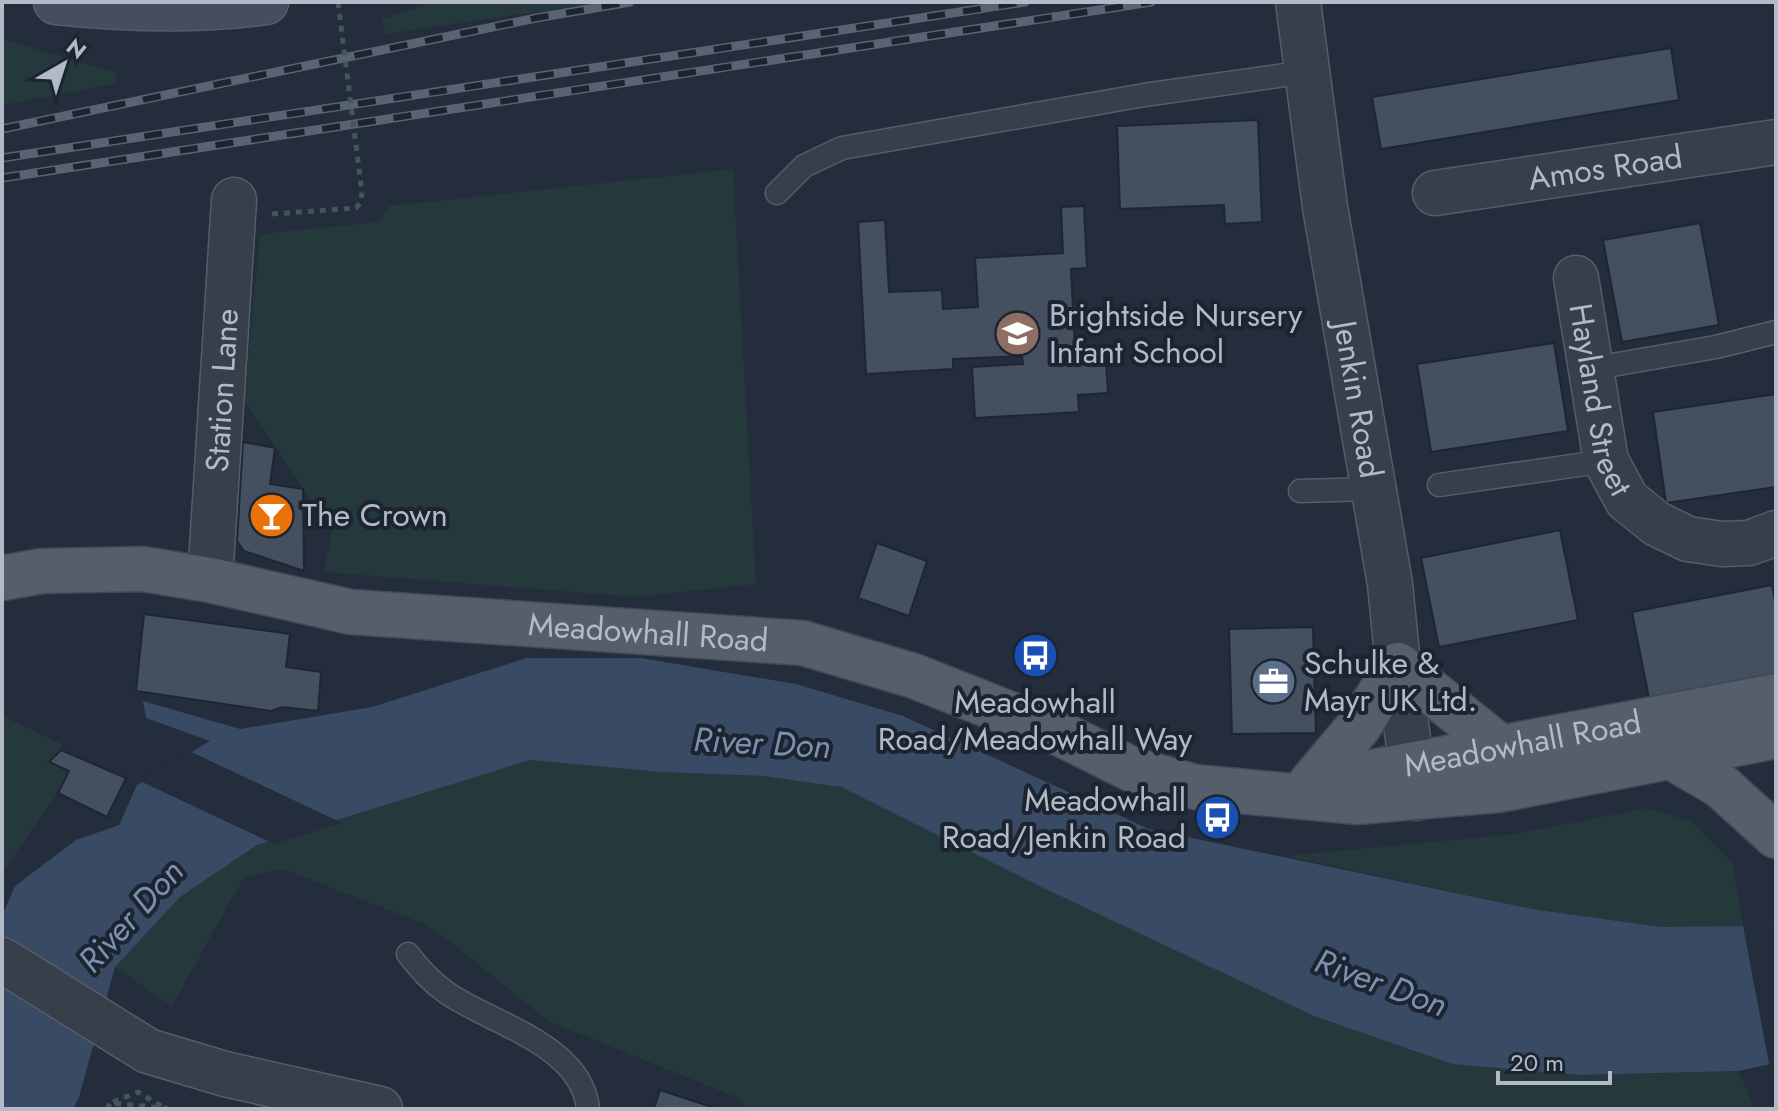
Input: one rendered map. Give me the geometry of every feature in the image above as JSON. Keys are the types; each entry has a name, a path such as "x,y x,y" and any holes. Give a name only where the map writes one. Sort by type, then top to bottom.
{"main road":[{"path":"56,2 103,7 173,8 266,2"},
{"name":"Meadowhall Road","path":"2,578 42,571 143,569 210,580 351,612 803,643 914,676 1063,735 1131,769 1195,787 1291,788 1357,802 1501,748 1774,726"},
{"path":"1291,788 1352,734 1398,665 1501,748"},
{"name":"Meadowhall Road","path":"1414,781 1499,790 1673,758 1774,726"},
{"path":"1673,758 1721,786 1776,836"}],"street":[{"name":"Jenkin Road","path":"1302,38 1325,207 1390,584 1414,781"},
{"name":"Amos Road","path":"1435,193 1776,142"},
{"name":"Station Lane","path":"210,580 235,216 250,207"},
{"name":"Hayland Street","path":"1576,278 1606,461 1627,500 1657,524 1688,539 1722,544 1749,543 1776,533"},
{"path":"2,960 148,1051 225,1074 380,1109"}],"lane":[{"path":"777,193 804,166 842,148 1144,95 1302,38"},
{"path":"1589,369 1716,347 1776,332"},
{"path":"1439,485 1606,461"},
{"path":"1300,491 1373,489"},
{"path":"408,954 429,979 449,995 517,1030 556,1056 576,1075 587,1093 588,1109"}],"path":[{"path":"250,207 356,208 360,203 362,193 338,2"},
{"path":"108,1106 138,1092 165,1108"},
{"path":"108,1106 173,1109"}],"green space":[{"path":"436,2 608,2 385,34 382,19"},
{"path":"2,39 116,72 115,84 2,105"},
{"path":"733,169 756,584 636,597 324,572 332,531 244,400 260,234 378,222 389,206"},
{"path":"2,716 62,744 61,750 50,762 69,771 58,793 2,873"},
{"path":"530,760 661,772 763,776 841,787 1033,883 1314,1016 1452,1064 1579,1075 1738,1071 1755,1109 747,1109 738,1098 548,1021 441,934 422,923 283,869 244,877 172,1006 115,967 180,897 257,845"},
{"path":"1648,808 1693,822 1733,864 1743,926 1661,927 1532,909 1286,856 1515,834"}],"water":[{"name":"River Don","path":"527,658 641,658 796,684 903,716 1149,829 1532,909 1661,927 1743,926 1776,920 1776,1063 1738,1071 1579,1075 1452,1064 1314,1016 1033,883 841,787 763,776 661,772 530,760 257,845 180,897 115,967 73,1109 2,1109 2,916 15,886 76,840 119,825 137,785 210,741 146,718 143,701 240,729 372,707"}],"pier":[{"path":"187,750 342,823 274,844 138,780"},
{"path":"1776,920 1776,1068 1770,1069 1743,926"}],"building":[{"path":"1671,48 1679,100 1381,149 1372,97"},
{"path":"1258,120 1262,222 1225,224 1224,205 1120,209 1117,126"},
{"path":"1084,206 1087,268 1071,269 1075,348 1105,346 1108,393 1078,395 1079,412 975,418 972,367 1023,364 1022,356 953,359 953,369 866,374 858,222 885,220 889,292 942,290 943,309 978,307 975,258 1063,253 1061,207"},
{"path":"1700,223 1719,325 1622,342 1603,240"},
{"path":"1554,343 1568,431 1431,452 1417,364"},
{"path":"1776,394 1776,487 1666,503 1653,412"},
{"name":"The Crown","path":"243,442 275,448 270,484 303,489 304,571 244,551 237,541"},
{"path":"1560,530 1578,620 1439,647 1421,558"},
{"path":"877,543 927,561 909,616 858,598"},
{"path":"1772,585 1776,607 1776,674 1649,698 1632,612"},
{"path":"144,614 290,634 286,667 321,672 318,711 282,707 271,711 136,691"},
{"name":"Schulke & Mayr UK Ltd.","path":"1313,627 1316,733 1232,734 1229,629"},
{"path":"61,750 126,778 107,817 58,793 69,771 49,762"},
{"path":"660,1090 718,1109 654,1109"}],"railway":[{"path":"2,129 536,18 630,2"},
{"path":"2,158 1025,2"},
{"path":"2,178 1151,2"}],"place":[{"name":"Brightside Nursery Infant School","path":"1018,333"},
{"name":"The Crown","path":"271,515"},
{"name":"Meadowhall Road/Meadowhall Way","path":"1035,655"},
{"name":"Schulke & Mayr UK Ltd.","path":"1273,681"},
{"name":"Meadowhall Road/Jenkin Road","path":"1217,818"}]}
